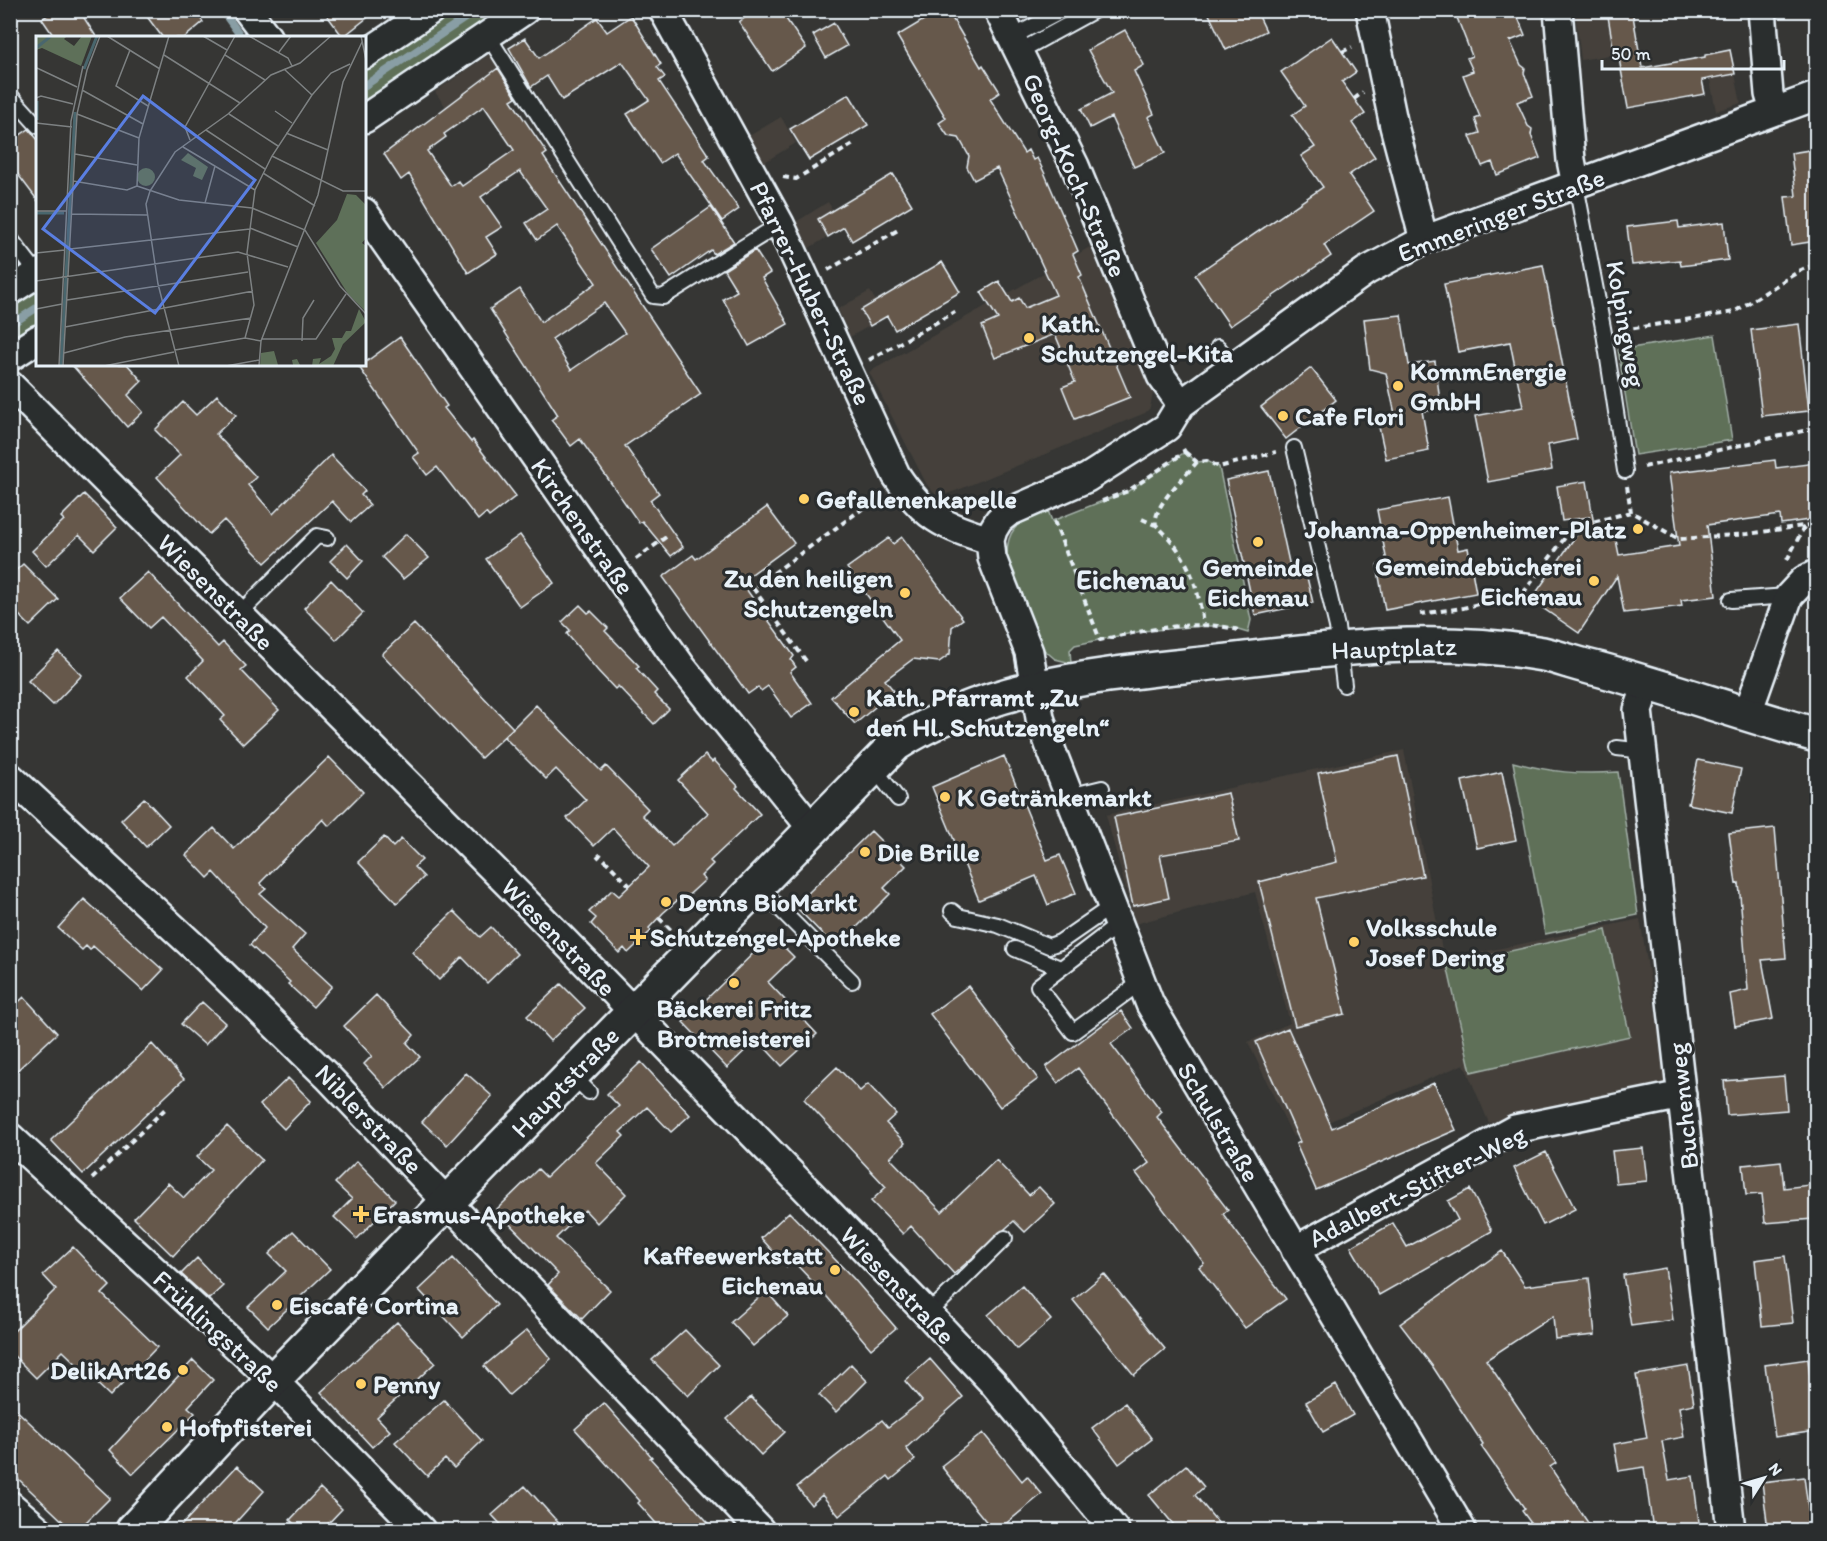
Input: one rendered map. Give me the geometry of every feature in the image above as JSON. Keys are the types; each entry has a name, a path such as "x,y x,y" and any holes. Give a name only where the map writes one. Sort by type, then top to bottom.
{"main road":[{"name":"Hauptplatz","path":"1034,686 1339,648 1456,644 1542,654 1648,682 1816,735"},
{"name":"Hauptstraße","path":"133,1530 273,1380 448,1202 581,1083 632,1012 896,744 914,732 975,704 1034,686"}],"street":[{"path":"247,10 266,36"},
{"path":"366,54 431,10"},
{"path":"366,118 525,10"},
{"name":"Pfarrer-Huber-Straße","path":"663,10 780,224 900,482 922,509 940,522 990,540"},
{"name":"Georg-Koch-Straße","path":"998,10 1075,166 1161,376 1181,404"},
{"path":"1370,10 1392,116 1424,240"},
{"path":"1558,10 1571,160 1576,185"},
{"path":"1762,10 1768,94 1774,111"},
{"name":"Emmeringer Straße","path":"990,540 999,520 1010,512 1087,478 1167,427 1181,404 1226,357 1366,271 1424,240 1816,96"},
{"name":"Kirchenstraße","path":"366,216 682,667 813,830"},
{"path":"10,291 36,274"},
{"path":"10,357 36,340"},
{"name":"Wiesenstraße","path":"10,385 238,615 544,908 632,1012 993,1383 1115,1530"},
{"path":"990,540 992,558 1029,652 1034,686"},
{"path":"1747,715 1789,596 1804,580 1816,574"},
{"name":"Buchenweg","path":"1648,682 1638,710 1731,1530"},
{"name":"Schulstraße","path":"1034,686 1040,718 1150,1004 1462,1530"},
{"name":"Niblerstraße","path":"10,777 206,957 327,1076 759,1530"},
{"name":"Adalbert-Stifter-Weg","path":"1295,1250 1515,1129 1682,1095"},
{"name":"Frühlingstraße","path":"10,1137 273,1380 421,1530"},
{"path":"10,1505 39,1530"}],"lane":[{"path":"1016,44 1064,10"},
{"path":"1016,44 1095,10"},
{"path":"488,36 653,296 663,297 780,224"},
{"path":"10,95 36,124"},
{"name":"Kolpingweg","path":"1576,185 1604,333 1625,471"},
{"path":"10,238 36,272"},
{"path":"1294,448 1337,627 1344,685"},
{"path":"238,615 317,536 327,538"},
{"path":"1731,600 1789,596"},
{"path":"1617,748 1644,751"},
{"path":"873,767 898,799"},
{"path":"1069,796 1102,788"},
{"path":"757,886 852,981"},
{"path":"952,911 958,916 998,925 1050,946 1115,915"},
{"path":"1115,915 1038,986 1073,1032 1141,982"},
{"path":"1015,949 1060,968"},
{"path":"928,1314 1005,1238"}],"path":[{"path":"761,187 780,176 796,179 855,143"},
{"path":"807,282 898,230"},
{"path":"1604,333 1734,312 1801,270 1816,264"},
{"path":"849,372 955,312"},
{"path":"1167,427 1185,452 1197,462"},
{"path":"1631,512 1625,471 1816,428"},
{"path":"1156,525 1156,513 1162,502 1197,462 1207,461 1219,467 1294,448"},
{"path":"1095,504 1128,491 1185,452"},
{"path":"806,662 753,588 900,482"},
{"path":"1417,615 1463,608 1524,592 1573,527 1631,512 1679,539 1748,534 1816,524"},
{"path":"1063,517 1052,522 1100,640 1142,631 1203,626 1225,627 1248,633 1260,644 1261,657"},
{"path":"1142,519 1156,525 1182,554 1192,571 1203,626"},
{"path":"615,574 666,537"},
{"path":"597,858 600,855 630,886"},
{"path":"73,1197 165,1109"}],"shaded area":[{"path":"1575,11 1632,11 1638,50 1581,60"},
{"path":"1730,50 1741,103 1716,111 1705,55"},
{"path":"491,53 514,85 458,124 435,92"},
{"path":"781,117 796,143 763,163 749,136"},
{"path":"828,202 843,228 809,248 796,222"},
{"name":"Kath. Schutzengel-Kita","path":"1090,247 1153,393 1150,408 1145,413 958,490 940,496 935,494 927,485 869,372"},
{"path":"870,291 885,317 850,337 838,309"},
{"name":"Volksschule Josef Dering","path":"1404,750 1444,960 1640,919 1668,1089 1489,1123 1464,1064 1293,1137 1248,1042 1290,1023 1255,892 1135,924 1106,815"}],"green space":[{"path":"443,11 506,11 366,105 366,63"},
{"path":"36,286 36,326 11,342 11,303"},
{"path":"1715,335 1732,440 1635,455 1618,350"},
{"path":"1185,452 1197,462 1207,461 1219,467 1251,620 1248,633 1225,626 1142,631 1075,645 1070,650 1071,663 1055,659 1042,648 1008,565 1010,535 1021,523 1047,508 1052,521 1128,491"},
{"path":"1513,762 1565,772 1618,772 1638,915 1545,934"},
{"path":"1606,930 1630,1036 1471,1072 1447,965"}],"building":[{"path":"55,10 79,10 96,36 54,36 42,19"},
{"path":"142,10 195,10 203,22 186,36 162,36"},
{"path":"323,10 377,10 344,36"},
{"path":"756,10 780,10 806,48 772,71 739,22"},
{"path":"1207,10 1256,10 1266,31 1226,50"},
{"path":"1454,10 1515,10 1525,35 1510,41 1521,65 1525,68 1524,73 1533,96 1517,102 1528,126 1532,129 1531,135 1540,158 1497,175 1492,162 1482,166 1470,136 1480,133 1475,119 1480,117 1463,75 1473,71 1467,58 1472,56"},
{"path":"1607,10 1632,10 1642,68 1705,57 1705,55 1730,50 1735,74 1702,80 1705,94 1628,108 1618,53 1614,53"},
{"path":"948,11 981,67 983,65 1000,92 990,99 1024,153 1028,150 1033,160 1037,158 1044,172 1078,251 1073,254 1082,275 1079,277 1130,397 1075,419 1062,387 1075,382 1055,334 995,358 982,326 998,319 981,292 999,281 1012,302 1019,298 1025,308 1056,295 997,168 974,180 967,167 969,156 959,138 948,136 939,123 946,118 897,36 937,12 939,17"},
{"path":"631,16 661,64 657,67 665,77 659,81 709,156 704,160 739,209 722,221 675,153 660,163 627,114 649,100 622,62 562,100 547,76 531,87 509,48 525,38 539,58 597,18 607,32"},
{"path":"834,23 847,46 826,58 813,35"},
{"path":"1125,30 1144,65 1134,71 1154,114 1148,117 1165,153 1134,167 1111,117 1090,128 1081,109 1112,93 1088,50"},
{"path":"1332,37 1356,72 1342,82 1365,114 1352,123 1375,157 1349,175 1374,211 1324,245 1331,256 1230,326 1195,275 1323,187 1301,156 1315,147 1292,115 1305,106 1281,72"},
{"path":"498,68 516,97 511,100 547,153 543,156 701,394 625,446 659,493 650,500 683,547 671,556 642,521 639,523 580,439 571,446 551,420 558,415 490,309 520,289 541,322 596,283 557,226 537,240 526,223 547,209 520,171 481,197 502,227 486,237 497,254 468,273 409,174 401,180 384,154","holes":["484,106 514,150 462,186 458,181 451,186 427,151 446,137 444,134","604,303 625,333 571,370 552,339"]},
{"path":"849,94 868,125 809,160 790,129"},
{"path":"29,129 36,138 36,198 10,164 10,142"},
{"path":"1816,149 1816,241 1791,245 1785,197 1796,196 1791,153"},
{"path":"893,174 912,205 852,241 844,227 828,237 818,219"},
{"path":"711,207 734,242 714,254 711,250 671,278 651,249"},
{"path":"1678,221 1679,228 1724,222 1728,260 1681,266 1680,260 1632,265 1627,227"},
{"path":"755,250 770,273 762,278 788,324 749,346 723,299 737,291 724,270"},
{"path":"942,262 960,292 895,330 887,316 870,326 861,310"},
{"path":"1543,265 1577,439 1548,445 1552,470 1488,482 1475,416 1523,407 1510,342 1458,352 1444,284"},
{"path":"1401,315 1409,365 1435,361 1441,410 1422,411 1429,451 1386,459 1377,418 1395,414 1386,373 1370,369 1364,319"},
{"path":"1799,324 1809,411 1762,416 1751,330"},
{"path":"400,337 447,406 444,408 471,442 473,440 516,496 489,517 486,513 478,520 437,467 427,475 413,457 419,453 359,367 366,366 366,362"},
{"path":"73,366 129,366 142,381 128,395 143,412 127,427"},
{"path":"1311,368 1336,400 1286,439 1261,407"},
{"path":"217,395 236,415 216,434 256,477 248,485 273,514 331,455 365,491 361,495 370,505 351,522 332,501 265,563 224,520 209,534 157,477 180,455 155,430 183,402 196,415"},
{"path":"1775,460 1776,468 1816,463 1816,519 1781,524 1780,515 1707,525 1716,596 1681,600 1682,606 1624,613 1617,576 1579,633 1531,600 1589,517 1562,521 1557,486 1587,481 1596,538 1615,535 1619,555 1679,546 1669,473"},
{"path":"1269,471 1292,576 1306,573 1313,603 1255,615 1226,480"},
{"path":"84,494 117,527 94,550 79,535 46,566 32,551 64,520 61,517"},
{"path":"1448,497 1458,550 1468,548 1476,593 1385,610 1377,565 1387,562 1377,510"},
{"path":"767,507 794,543 741,582 794,656 791,660 796,667 790,672 812,703 791,718 768,686 761,691 758,687 748,694 663,577 693,555 696,559"},
{"path":"406,534 429,558 403,579 382,557"},
{"path":"520,535 554,583 520,607 486,559"},
{"name":"Zu den heiligen Schutzengeln","path":"902,537 963,619 952,627 950,654 939,662 913,659 885,680 894,691 855,724 831,697 900,640 847,568 889,538 893,544"},
{"path":"347,544 363,561 347,578 330,561"},
{"path":"23,564 58,599 30,626 10,606 10,576"},
{"path":"148,572 218,647 223,642 246,666 241,670 279,710 243,744 220,720 225,716 188,676 203,661 161,617 149,628 120,598"},
{"path":"331,580 363,613 336,640 304,608"},
{"path":"580,605 588,613 591,611 608,628 605,631 639,666 636,668 657,691 654,694 669,709 654,724 618,686 615,689 567,634 570,630 562,622"},
{"path":"414,624 513,728 481,758 382,654"},
{"path":"58,651 82,675 53,705 28,681"},
{"path":"536,705 601,771 606,766 648,809 642,815 672,846 708,813 678,780 705,755 712,762 714,760 760,814 710,861 713,864 701,876 705,880 681,902 679,899 663,913 649,928 651,931 628,953 624,948 619,953 591,924 596,918 589,912 612,890 619,896 649,867 613,828 594,846 567,818 586,800 556,769 546,779 504,737"},
{"path":"1004,756 1047,860 1060,855 1076,893 1048,905 1036,876 979,900 932,787"},
{"path":"1398,756 1423,876 1316,898 1345,1014 1295,1026 1259,882 1337,862 1318,773"},
{"path":"329,757 363,792 329,826 323,819 260,883 266,889 260,894 305,934 292,949 332,986 313,1007 250,945 265,928 214,872 208,878 186,855 214,828 234,849"},
{"path":"1698,760 1741,769 1732,813 1688,804"},
{"path":"1502,772 1516,840 1477,848 1462,781"},
{"path":"1228,793 1239,841 1160,855 1169,898 1133,906 1114,817"},
{"path":"144,798 169,825 146,847 121,820"},
{"path":"1775,828 1786,958 1762,960 1773,1019 1735,1026 1730,994 1748,990 1739,883 1736,884 1729,833"},
{"path":"871,831 906,866 884,888 890,894 836,948 795,906"},
{"path":"384,837 393,847 401,839 422,860 414,867 424,877 397,903 358,862"},
{"path":"84,899 163,970 143,991 93,946 90,950 86,946 82,950 58,928"},
{"path":"454,911 480,937 491,927 517,954 487,983 462,957 439,980 412,952"},
{"path":"772,935 794,957 768,982 817,1034 782,1066 757,1039 727,1068 683,1022"},
{"path":"561,984 585,1008 550,1041 527,1016"},
{"path":"968,986 1038,1079 1000,1107 930,1014"},
{"path":"376,995 414,1035 407,1043 420,1057 386,1088 364,1064 372,1056 344,1026"},
{"path":"24,997 57,1033 10,1077 10,1010"},
{"path":"202,1002 225,1023 205,1045 181,1024"},
{"path":"1121,1011 1133,1028 1111,1044 1162,1112 1157,1117 1228,1210 1223,1214 1286,1299 1245,1328 1199,1267 1204,1263 1136,1173 1149,1163 1078,1068 1058,1083 1046,1067"},
{"path":"1288,1028 1332,1128 1434,1083 1456,1130 1316,1190 1296,1144 1300,1142 1256,1042"},
{"path":"152,1044 184,1079 83,1174 51,1140"},
{"path":"641,1062 690,1115 671,1132 647,1107 620,1132 624,1136 596,1163 626,1194 597,1223 585,1210 556,1238 610,1290 582,1319 548,1285 558,1274 496,1210 538,1169 546,1177 619,1106 607,1094"},
{"path":"837,1067 860,1091 868,1084 896,1114 886,1123 905,1143 890,1158 942,1212 996,1160 1029,1195 1039,1187 1055,1204 1025,1232 1014,1221 954,1274 911,1226 903,1234 871,1201 886,1187 804,1099"},
{"path":"466,1073 492,1096 447,1145 422,1122"},
{"path":"1784,1076 1787,1110 1727,1115 1724,1081"},
{"path":"288,1078 311,1101 284,1129 260,1105"},
{"path":"227,1126 262,1160 173,1256 134,1218 168,1183 184,1198 211,1170 197,1157"},
{"path":"1643,1148 1647,1181 1616,1184 1612,1151"},
{"path":"1546,1152 1575,1209 1543,1225 1514,1168"},
{"path":"357,1161 395,1200 357,1239 334,1217 352,1199 335,1183"},
{"path":"1781,1161 1784,1188 1810,1185 1813,1219 1765,1223 1762,1194 1746,1195 1743,1165"},
{"path":"1470,1189 1492,1231 1379,1295 1351,1247 1393,1223 1407,1247 1458,1220 1448,1201"},
{"path":"789,1212 854,1279 896,1328 871,1349 793,1261 787,1267 761,1238"},
{"path":"293,1231 330,1269 268,1327 248,1307 286,1271 269,1254"},
{"path":"73,1247 110,1286 102,1294 157,1347 110,1396 63,1351 36,1378 10,1352 10,1335 56,1289 43,1275"},
{"path":"1502,1251 1525,1286 1589,1278 1595,1335 1555,1339 1553,1316 1486,1360 1556,1463 1550,1467 1593,1530 1536,1530 1522,1511 1525,1509 1481,1446 1483,1444 1433,1367 1400,1324"},
{"path":"1785,1256 1793,1323 1762,1326 1755,1260"},
{"path":"197,1258 223,1286 209,1299 181,1274"},
{"path":"453,1258 497,1305 463,1337 419,1290"},
{"path":"1665,1268 1673,1320 1631,1326 1623,1275"},
{"path":"1104,1274 1165,1349 1134,1375 1073,1300"},
{"path":"1022,1286 1051,1320 1017,1349 988,1315"},
{"path":"766,1291 788,1316 753,1346 731,1322"},
{"path":"397,1322 435,1363 377,1417 390,1431 372,1447 321,1392"},
{"path":"527,1330 551,1359 509,1395 484,1366"},
{"path":"685,1330 719,1365 688,1396 652,1360"},
{"path":"930,1359 963,1397 906,1448 915,1460 891,1480 888,1476 839,1516 822,1495 811,1505 797,1487 882,1420 888,1427 922,1401 905,1381"},
{"path":"1808,1359 1816,1431 1775,1437 1765,1365"},
{"path":"193,1360 213,1380 188,1407 195,1413 133,1474 110,1450"},
{"path":"851,1364 867,1381 836,1412 819,1395"},
{"path":"1688,1366 1694,1404 1679,1407 1684,1437 1662,1441 1669,1480 1693,1476 1700,1530 1653,1530 1644,1467 1619,1471 1614,1444 1647,1438 1636,1375"},
{"path":"1336,1385 1353,1415 1323,1432 1306,1402"},
{"path":"751,1397 785,1432 761,1455 727,1419"},
{"path":"444,1400 482,1441 454,1468 445,1459 427,1476 395,1442"},
{"path":"604,1403 715,1530 662,1530 638,1503 640,1501 575,1429"},
{"path":"1125,1403 1152,1439 1119,1464 1092,1428"},
{"path":"10,1404 110,1498 78,1530 72,1530 10,1471"},
{"path":"983,1433 1022,1481 1027,1476 1042,1494 998,1530 993,1530 941,1466"},
{"path":"1186,1465 1204,1487 1195,1495 1224,1530 1178,1530 1149,1495"},
{"path":"237,1466 264,1491 229,1530 177,1530"},
{"path":"1804,1477 1811,1530 1768,1530 1762,1482"},
{"path":"525,1486 565,1530 506,1530 492,1515"},
{"path":"320,1488 342,1509 322,1530 301,1530 290,1520"}],"waterway":[{"path":"222,10 241,36"},
{"path":"366,85 477,10"},
{"path":"10,325 36,308"}],"place":[{"name":"Kath. Schutzengel-Kita","path":"1029,338"},
{"name":"KommEnergie GmbH","path":"1398,386"},
{"name":"Cafe Flori","path":"1283,416"},
{"name":"Gefallenenkapelle","path":"804,499"},
{"name":"Johanna-Oppenheimer-Platz","path":"1638,529"},
{"name":"Gemeinde Eichenau","path":"1258,542"},
{"name":"Gemeindebücherei Eichenau","path":"1594,581"},
{"name":"Zu den heiligen Schutzengeln","path":"905,593"},
{"name":"Kath. Pfarramt „Zu den Hl. Schutzengeln“","path":"854,712"},
{"name":"K Getränkemarkt","path":"945,797"},
{"name":"Die Brille","path":"865,852"},
{"name":"Denns BioMarkt","path":"666,902"},
{"name":"Schutzengel-Apotheke","path":"638,937"},
{"name":"Volksschule Josef Dering","path":"1354,942"},
{"name":"Bäckerei Fritz Brotmeisterei","path":"734,983"},
{"name":"Erasmus-Apotheke","path":"361,1214"},
{"name":"Kaffeewerkstatt Eichenau","path":"835,1270"},
{"name":"Eiscafé Cortina","path":"277,1305"},
{"name":"DelikArt26","path":"183,1370"},
{"name":"Penny","path":"361,1384"},
{"name":"Hofpfisterei","path":"167,1427"}],"district":[{"name":"Eichenau","path":"1131,579"}]}
